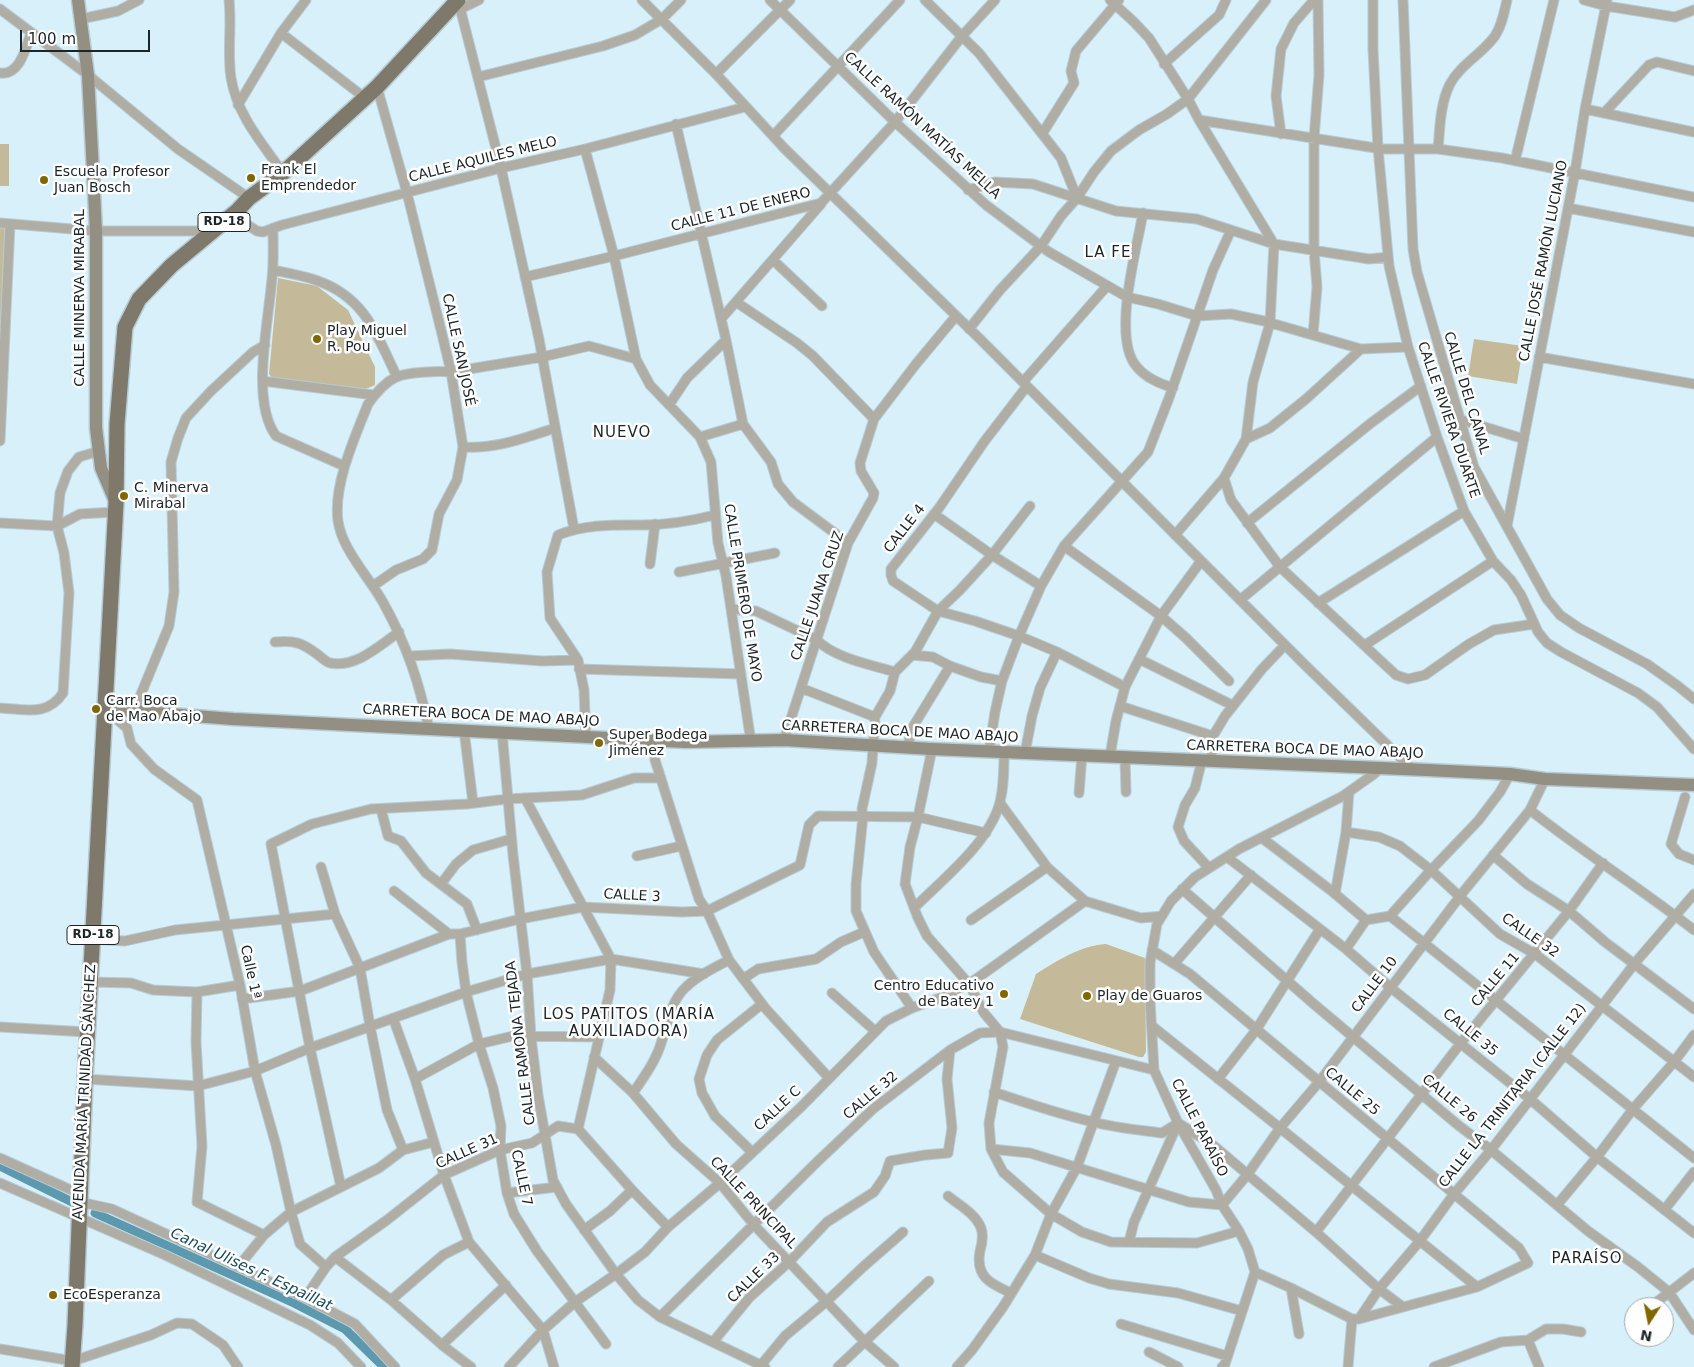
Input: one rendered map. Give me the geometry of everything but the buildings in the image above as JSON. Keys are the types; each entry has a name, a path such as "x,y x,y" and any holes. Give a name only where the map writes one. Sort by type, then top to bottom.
{"main road":[{"name":"AVENIDA MARÍA TRINIDAD SÁNCHEZ","path":"73,1364 92,939 116,508 117,424 125,327 139,299 172,265 232,215 249,198 283,173 365,98 458,3"}],"street":[{"name":"CALLE MINERVA MIRABAL","path":"78,0 88,75 96,230 96,428 102,468 116,508"},
{"path":"81,19 118,11 139,0"},
{"path":"229,0 231,14 231,77 238,105 244,118 283,173"},
{"path":"238,105 281,33 306,0"},
{"path":"479,0 458,3 478,77 525,277 574,529"},
{"path":"642,0 830,193 1412,769"},
{"path":"478,77 603,46 635,35 662,19 681,0"},
{"name":"CALLE RAMÓN MATÍAS MELLA","path":"770,0 968,190 1041,246 1107,286 1128,297 1197,316 1231,314 1270,323 1360,349 1408,347"},
{"path":"716,74 790,0"},
{"path":"773,136 900,0"},
{"path":"925,0 962,36 1004,84 1061,158 1078,198"},
{"name":"CALLE 11 DE ENERO","path":"525,277 821,204 895,122 962,36 994,0"},
{"path":"1164,64 1219,15 1226,0"},
{"path":"969,329 1000,290 1041,246 1061,216 1078,198 1094,172 1112,151 1139,130 1188,99 1266,0"},
{"path":"1281,134 1276,96 1281,50 1294,23 1314,0"},
{"path":"1313,335 1318,287 1314,250 1314,138 1319,76 1318,0"},
{"name":"CALLE RIVIERA DUARTE","path":"1373,0 1373,49 1389,266 1408,347 1464,512 1493,560 1511,580 1521,595 1538,632 1547,642 1561,652 1638,692 1657,707 1694,749"},
{"name":"CALLE DEL CANAL","path":"1403,0 1408,148 1416,267 1474,467 1547,599 1560,615 1579,628 1647,664 1694,699"},
{"path":"1438,149 1440,119 1444,98 1451,82 1494,37 1501,24 1507,0"},
{"path":"1515,160 1554,0"},
{"path":"1584,0 1675,17 1694,10"},
{"path":"1042,134 1074,83 1071,71 1076,51 1114,2 1149,38 1188,99 1198,120 1274,244 1270,323 1253,382 1246,439 1224,478 1175,535"},
{"name":"CALLE JOSÉ RAMÓN LUCIANO","path":"1507,526 1575,172 1585,108 1607,3"},
{"path":"0,9 88,75 178,149 249,198"},
{"path":"0,73 4,74 19,64 31,32"},
{"path":"281,33 365,98"},
{"path":"1604,113 1649,65 1657,62 1694,71"},
{"name":"CALLE SAN JOSÉ","path":"373,586 396,570 423,559 432,550 439,514 457,480 463,447 450,372 407,193 377,87"},
{"name":"CALLE AQUILES MELO","path":"232,215 257,231 263,232 500,168 585,149 745,107"},
{"path":"1585,108 1694,132"},
{"path":"1198,120 1380,148 1438,149 1515,160 1694,197"},
{"path":"676,124 726,340 743,424 772,462 778,484 792,502 848,543"},
{"name":"CALLE PRIMERO DE MAYO","path":"585,149 614,256 636,359 650,385 700,437 711,462 718,543 731,609 752,742"},
{"path":"968,190 995,182 1033,184 1116,211 1197,219 1274,244 1369,259 1388,257"},
{"path":"721,319 821,204"},
{"path":"1568,208 1694,232"},
{"path":"1143,213 1125,325 1129,353 1135,366 1149,378 1173,388"},
{"path":"0,223 96,230 212,231"},
{"path":"0,441 10,224"},
{"path":"273,228 272,270 264,346 262,390 266,419 276,436 344,466"},
{"path":"989,751 1002,680 1040,586 1064,546 1148,452 1173,388 1213,270 1231,230"},
{"path":"773,260 822,306"},
{"path":"272,270 317,280 331,286 354,302 371,322 397,377"},
{"name":"CALLE 4","path":"1107,286 1025,384 934,514 891,569 891,575 893,581 938,610 1019,636 1056,652 1125,687"},
{"path":"736,302 813,356 874,419"},
{"name":"CALLE JUANA CRUZ","path":"784,740 848,543 874,498 874,493 861,471 860,463 874,419 956,316"},
{"path":"669,404 687,378 726,340"},
{"path":"134,710 169,626 174,592 171,462 178,438 186,418 211,391 253,352 264,346"},
{"path":"429,729 422,695 410,656 383,602 351,552 340,530 338,508 344,466 368,404 374,395 397,377 437,371 450,372 542,357 589,346 636,359"},
{"path":"1246,439 1270,428 1306,399 1360,349"},
{"path":"1539,358 1694,384"},
{"path":"263,381 374,395"},
{"path":"1247,523 1371,423 1422,386"},
{"path":"1459,419 1524,439"},
{"path":"700,437 743,424"},
{"path":"463,447 482,448 502,445 555,428"},
{"path":"1240,600 1437,437"},
{"path":"0,708 40,710 50,707 57,702 63,693 69,593 64,553 57,526 60,493 68,471 79,457 99,451"},
{"path":"1224,478 1231,500 1280,568 1396,675 1408,679 1425,675 1469,644 1494,630 1534,624"},
{"path":"912,1008 874,952 856,911 856,885 862,810 872,763 875,717 890,691 895,672 912,655 938,610 960,590 992,555 1030,506"},
{"path":"0,522 57,526 80,514 116,508"},
{"path":"1318,603 1464,512"},
{"path":"586,737 584,690 578,664 550,618 547,572 558,535 574,529 617,524 655,524 689,520 715,514"},
{"path":"934,514 1040,586"},
{"path":"650,564 655,524"},
{"path":"1064,546 1161,616 1229,681"},
{"path":"679,572 775,552"},
{"path":"1365,646 1493,560"},
{"path":"1110,756 1125,687 1161,616 1201,561"},
{"path":"731,609 756,611 817,640 824,648 895,672"},
{"path":"275,642 289,640 305,644 329,663 349,662 367,655 399,632"},
{"path":"1210,868 1184,841 1178,827 1185,805 1195,788 1206,761 1213,736 1232,705 1285,645"},
{"path":"1025,753 1040,688 1056,652"},
{"path":"410,656 450,654 741,674"},
{"path":"912,655 934,657 950,666 981,677 1002,680"},
{"path":"1139,659 1232,705"},
{"path":"907,747 914,725 950,666"},
{"path":"801,688 875,717"},
{"path":"1120,706 1213,736"},
{"name":"CARRETERA BOCA DE MAO ABAJO","path":"105,709 233,719 686,742 784,740 1125,758 1412,769 1510,774 1545,779 1694,785"},
{"name":"Calle 1ª","path":"105,709 127,728 131,744 154,769 198,800 240,985 255,1071 276,1145 291,1212 300,1244 326,1267"},
{"path":"464,730 473,803"},
{"name":"CALLE RAMONA TEJADA","path":"502,732 511,838 527,974 531,1037 538,1095 553,1180 584,1230 616,1274 638,1300 660,1317 763,1366"},
{"path":"655,739 655,760 698,899 707,911 728,960 762,1004 829,1078"},
{"path":"932,749 910,847 905,884 918,918 928,936 969,984 984,1013 1000,1032 1003,1047 989,1123 991,1149 1003,1172 1051,1214 1082,1232 1111,1242 1197,1243 1239,1231"},
{"path":"914,908 964,860 986,833 1000,803 1004,779 1004,752"},
{"path":"1079,794 1082,755"},
{"path":"1125,758 1126,792"},
{"name":"CALLE PARAÍSO","path":"1255,1272 1239,1231 1222,1205 1216,1190 1178,1123 1154,1070 1150,963 1157,924 1171,900 1195,877 1227,857 1349,792 1380,768"},
{"path":"1346,949 1366,920 1390,916 1478,821 1500,792 1510,774"},
{"path":"341,1187 310,1048 271,844 312,824 371,809 582,795 634,778 661,778"},
{"name":"CALLE 10","path":"1222,1205 1247,1175 1280,1128 1319,1082 1460,896 1530,810 1545,779"},
{"path":"1335,894 1346,832 1349,792"},
{"path":"1685,797 1671,844 1679,854 1694,860"},
{"path":"525,798 611,959 610,990 578,1129 668,1227"},
{"path":"1000,803 1047,867 1085,901 1141,918 1162,916"},
{"path":"381,809 388,836 402,841 426,873 467,904 477,930"},
{"path":"1530,810 1565,838 1676,915 1694,930"},
{"name":"CALLE 3","path":"242,999 300,991 449,934 460,934 520,919 583,907 682,912 707,911 800,865 809,825 818,816 918,816 986,833"},
{"name":"CALLE 32","path":"1346,832 1379,837 1400,846 1431,870 1500,934 1535,954 1694,1077"},
{"path":"441,884 456,864 473,850 511,838"},
{"path":"1262,838 1366,920"},
{"path":"637,856 681,846"},
{"path":"1493,855 1527,884 1569,911 1605,942 1694,1008"},
{"name":"CALLE 35","path":"1227,857 1346,949 1460,1044 1530,1098 1597,1157 1694,1233"},
{"name":"CALLE 11","path":"1316,1232 1460,1044 1569,911 1603,863"},
{"path":"322,867 334,914 360,968 387,1110 403,1150"},
{"path":"971,920 1047,867"},
{"path":"1174,964 1251,875"},
{"name":"CALLE 26","path":"1182,889 1288,982 1458,1125 1602,1242 1669,1292 1694,1330"},
{"path":"394,891 449,934"},
{"name":"CALLE LA TRINITARIA (CALLE 12)","path":"1355,1319 1419,1242 1454,1194 1491,1150 1635,964 1694,894"},
{"name":"CALLE C","path":"510,1367 543,1330 575,1302 645,1252 668,1227 720,1183 801,1108 875,1031 894,1016 969,984 1085,901"},
{"path":"92,939 125,941 176,930 334,914"},
{"path":"1390,916 1694,1158"},
{"path":"1218,1079 1256,1030 1320,929"},
{"path":"743,979 758,969 816,959 841,942 864,932"},
{"name":"CALLE 7","path":"460,934 466,992 479,1044 493,1088 501,1126 500,1150 507,1193 514,1214 537,1250 606,1344"},
{"name":"CALLE 25","path":"1152,950 1190,974 1519,1248 1528,1263 1477,1287"},
{"path":"85,1079 198,1086 255,1071 310,1048 466,992 527,974 611,959 704,974"},
{"path":"633,1093 658,1052 673,1005 684,988 728,960"},
{"path":"90,982 131,983 153,990 197,992 240,985"},
{"path":"197,992 196,1042 202,1146 197,1202 264,1235"},
{"path":"832,993 875,1031"},
{"path":"752,1152 715,1116 702,1093 699,1079 707,1055 717,1040 762,1004"},
{"path":"394,1018 444,1175 469,1242 543,1330 554,1367"},
{"path":"1152,1026 1477,1287"},
{"path":"0,1027 88,1032"},
{"name":"CALLE 32","path":"660,1317 873,1109 950,1050 980,1033 1000,1032 1154,1070"},
{"path":"1557,1204 1694,1035"},
{"path":"415,1079 479,1044 513,1036 598,1037"},
{"name":"CALLE 33","path":"713,1342 749,1298 789,1262 827,1222 874,1192 885,1176 890,1161 925,1155 948,1154 952,1128 947,1079 950,1050"},
{"name":"CALLE PRINCIPAL","path":"594,1057 633,1093 676,1144 720,1183 754,1225 864,1341 894,1367"},
{"path":"957,1367 972,1350 1011,1294 1035,1255 1051,1214 1077,1166 1116,1061"},
{"path":"994,1092 1040,1108 1094,1122 1162,1133 1178,1123"},
{"path":"1178,1123 1214,1146 1316,1232 1379,1289 1403,1307"},
{"path":"1129,1242 1134,1222 1148,1188 1178,1123"},
{"name":"CALLE 31","path":"304,1298 335,1257 387,1220 444,1175 500,1150 532,1143 558,1126 578,1129"},
{"path":"238,1266 264,1235 291,1212 379,1168 403,1150 434,1142"},
{"path":"991,1149 1030,1153 1189,1202 1222,1205"},
{"path":"0,1158 80,1198 112,1209 238,1266 355,1324 395,1367"},
{"path":"1664,1209 1694,1172"},
{"path":"0,1183 165,1255 310,1326 338,1343 361,1367"},
{"path":"507,1193 557,1187"},
{"path":"584,1230 610,1211 632,1190"},
{"path":"948,1196 973,1216 981,1228 982,1239 979,1257 981,1272 988,1282 1011,1294"},
{"path":"763,1366 785,1336 827,1301 863,1266 903,1232"},
{"path":"391,1300 443,1255 469,1242"},
{"path":"1035,1255 1089,1278 1109,1284 1178,1293 1242,1310"},
{"path":"335,1257 391,1300 442,1345 471,1367"},
{"path":"1120,1324 1225,1363 1255,1272 1355,1319 1477,1287"},
{"path":"1663,1297 1694,1273"},
{"path":"838,1367 929,1281"},
{"path":"442,1345 506,1285"},
{"path":"1291,1288 1299,1334"},
{"path":"1348,1367 1355,1319"},
{"path":"0,1348 73,1364 177,1324 192,1324 223,1344 238,1367"},
{"path":"1434,1367 1501,1342 1528,1340 1546,1329 1581,1332"},
{"path":"1528,1340 1539,1367"},
{"path":"1149,1352 1178,1367"}],"shaded area":[{"path":"0,144 9,144 9,186 0,186"},
{"path":"0,228 6,228 0,349"},
{"name":"Play Miguel R. Pou","path":"278,278 317,286 348,310 375,367 375,385 366,389 274,380 269,374"},
{"path":"1474,339 1523,346 1517,384 1468,376"},
{"name":"Play de Guaros","path":"1106,944 1145,958 1146,1052 1143,1057 1020,1019 1036,974 1078,951"}],"waterway":[{"name":"Canal Ulises F. Espaillat","path":"0,1166 72,1202"},
{"name":"Canal Ulises F. Espaillat","path":"95,1213 294,1303 345,1329 384,1367"}],"place":[{"name":"Frank El Emprendedor","path":"251,178"},
{"name":"Escuela Profesor Juan Bosch","path":"44,180"},
{"name":"Play Miguel R. Pou","path":"317,339"},
{"name":"C. Minerva Mirabal","path":"124,496"},
{"name":"Carr. Boca de Mao Abajo","path":"96,709"},
{"name":"Super Bodega Jiménez","path":"599,743"},
{"name":"Centro Educativo de Batey 1","path":"1004,994"},
{"name":"Play de Guaros","path":"1087,996"},
{"name":"EcoEsperanza","path":"53,1295"}],"district":[{"name":"LA FE","path":"1108,253"},
{"name":"NUEVO","path":"622,433"},
{"name":"LOS PATITOS (MARÍA AUXILIADORA)","path":"629,1024"},
{"name":"PARAÍSO","path":"1587,1259"}]}
